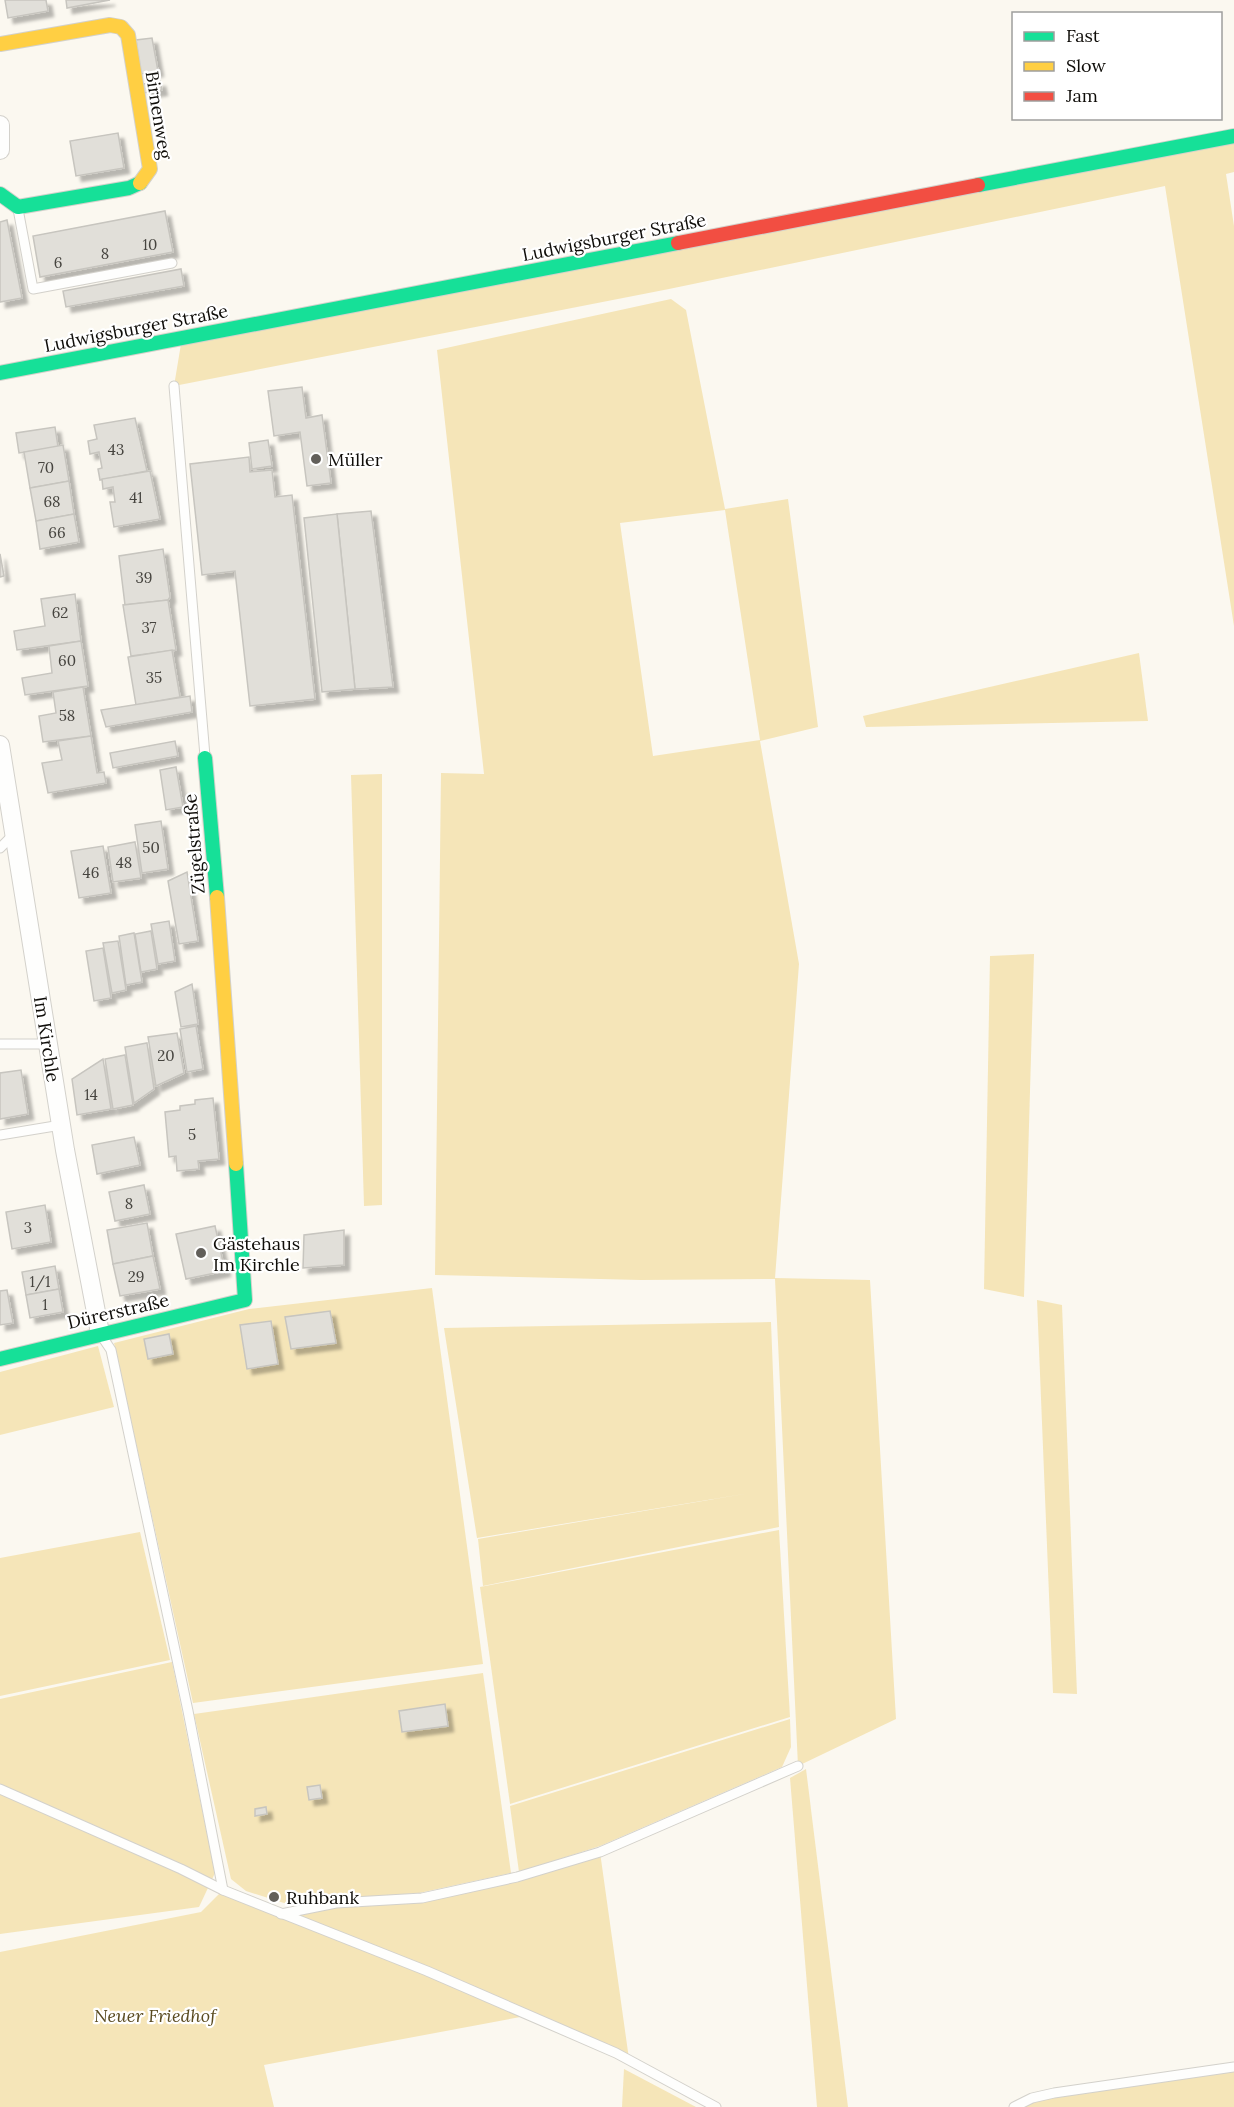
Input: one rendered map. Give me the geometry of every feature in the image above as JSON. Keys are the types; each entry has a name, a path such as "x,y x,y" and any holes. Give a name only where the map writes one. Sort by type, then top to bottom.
{"main road":[{"name":"Birnenweg","path":"0,44 110,25 121,27 128,35 150,169 143,182 129,188 18,207"},
{"name":"Ludwigsburger Straße","path":"0,373 1234,136"},
{"path":"0,194 18,207"},
{"name":"Zügelstraße","path":"205,758 222,958 245,1300"},
{"name":"Dürerstraße","path":"0,1359 245,1300"}],"street":[{"path":"0,125 0,150"},
{"name":"Im Kirchle","path":"0,744 61,1125 100,1334"}],"lane":[{"path":"18,207 33,289 172,263"},
{"name":"Zügelstraße","path":"174,386 205,758"},
{"path":"0,848 14,834"},
{"path":"0,1044 48,1044"},
{"path":"0,1135 61,1125"},
{"path":"100,1334 111,1350 186,1699 223,1890"},
{"path":"281,1914 336,1904 422,1898 517,1877 600,1852 798,1766"},
{"path":"0,1789 181,1869 223,1890 427,1971 616,2053 716,2107"},
{"path":"1014,2107 1032,2098 1054,2092 1234,2067"}],"green space":[{"path":"1234,136 1234,172 1226,174 1234,226 1234,626 1165,186 669,289 174,386 182,338"},
{"path":"671,299 686,310 725,509 788,499 818,727 760,741 799,964 775,1278 870,1280 896,1719 798,1766 775,1279 641,1280 435,1275 441,773 484,774 437,350","holes":["725,510 760,740 653,756 620,523"]},
{"path":"1139,653 1148,721 866,727 863,716"},
{"path":"382,774 382,1205 364,1206 351,775"},
{"path":"1034,954 1024,1297 984,1289 990,956"},
{"path":"432,1288 483,1664 193,1703 114,1343 249,1309"},
{"path":"1037,1300 1062,1305 1077,1694 1053,1693"},
{"path":"771,1322 779,1527 483,1586 478,1539 750,1493 477,1538 444,1328"},
{"path":"98,1346 114,1407 0,1435 0,1372"},
{"path":"779,1530 790,1717 510,1804 480,1587"},
{"path":"140,1532 170,1660 0,1696 0,1558"},
{"path":"172,1662 215,1873 199,1907 0,1934 0,1699"},
{"path":"483,1673 511,1873 419,1893 284,1903 246,1891 231,1879 194,1714"},
{"path":"790,1719 791,1747 782,1767 600,1846 519,1872 510,1806"},
{"path":"806,1769 848,2107 817,2107 790,1778"},
{"name":"Neuer Friedhof","path":"600,1852 629,2059 526,2016 264,2065 274,2107 0,2107 0,1952 201,1912 223,1890 282,1914 304,1909 422,1898"},
{"path":"1234,2067 1234,2107 1014,2107 1032,2098"},
{"path":"624,2069 696,2107 622,2107"}],"building":[{"path":"5,0 46,0 48,11 8,18"},
{"path":"66,0 110,0 67,8"},
{"path":"152,38 158,71 141,74 136,40"},
{"path":"160,81 162,90 144,93 143,84"},
{"path":"118,133 124,168 76,176 70,141"},
{"path":"165,211 173,252 40,277 33,236"},
{"path":"7,220 22,298 0,302 0,222"},
{"path":"181,269 184,286 66,307 63,291"},
{"name":"Müller","path":"302,387 306,418 322,415 331,483 307,486 300,432 274,436 268,391"},
{"path":"135,418 147,471 100,480 98,469 102,468 99,452 90,454 88,441 97,439 94,425"},
{"path":"55,427 58,447 19,453 16,433"},
{"path":"268,440 272,466 252,469 249,443"},
{"path":"63,445 69,481 30,488 24,452"},
{"path":"249,457 250,472 272,470 275,497 292,495 315,699 250,706 235,571 202,575 190,464"},
{"path":"150,471 160,519 114,527 110,502 115,502 113,487 103,489 102,479"},
{"path":"69,481 74,514 36,521 30,488"},
{"path":"371,511 393,687 355,689 337,514"},
{"path":"74,514 79,542 40,549 36,521"},
{"path":"337,514 355,689 322,692 304,518"},
{"path":"163,549 170,597 168,600 125,605 119,556"},
{"path":"0,554 4,576 0,577"},
{"path":"75,594 81,641 17,650 14,631 45,626 41,599"},
{"path":"168,600 176,650 131,656 123,605"},
{"path":"81,641 88,686 25,695 22,678 52,673 49,646"},
{"path":"172,650 180,697 136,705 128,657"},
{"path":"83,687 91,736 43,742 39,716 56,713 53,692"},
{"path":"190,696 192,712 106,727 101,710"},
{"path":"91,736 97,773 104,772 106,783 48,793 42,763 62,760 58,741"},
{"path":"175,741 178,756 113,768 110,753"},
{"path":"176,767 183,807 166,810 160,770"},
{"path":"161,821 168,869 142,873 135,825"},
{"path":"135,842 141,878 113,882 108,847"},
{"path":"103,846 111,893 79,898 71,851"},
{"path":"187,872 198,941 179,944 168,881"},
{"path":"169,921 175,961 158,964 151,924"},
{"path":"151,931 157,969 141,972 135,934"},
{"path":"134,933 142,982 126,985 119,936"},
{"path":"118,941 126,990 112,993 103,943"},
{"path":"103,948 111,998 94,1001 86,951"},
{"path":"192,984 198,1024 181,1027 175,992"},
{"path":"196,1026 203,1069 187,1072 180,1029"},
{"path":"177,1033 184,1073 156,1086 148,1037"},
{"path":"147,1043 154,1089 134,1103 125,1047"},
{"path":"125,1055 133,1105 113,1109 105,1059"},
{"path":"103,1059 111,1109 77,1115 72,1079"},
{"path":"21,1070 28,1114 0,1119 0,1073"},
{"path":"213,1098 219,1159 198,1161 199,1169 177,1171 176,1156 169,1157 165,1112 180,1110 180,1106 195,1104 195,1100"},
{"path":"134,1137 140,1165 97,1174 92,1145"},
{"path":"144,1185 150,1214 115,1221 109,1192"},
{"path":"45,1205 51,1242 12,1249 6,1212"},
{"path":"147,1223 153,1256 113,1264 107,1230"},
{"name":"Gästehaus Im Kirchle","path":"215,1226 225,1271 186,1279 176,1234"},
{"path":"344,1230 344,1265 303,1268 304,1235"},
{"path":"153,1256 160,1289 120,1296 113,1264"},
{"path":"55,1266 59,1289 26,1295 22,1272"},
{"path":"59,1289 63,1312 30,1318 26,1295"},
{"path":"7,1290 13,1323 0,1325 0,1291"},
{"path":"330,1311 336,1343 291,1349 285,1317"},
{"path":"271,1321 278,1364 247,1369 240,1325"},
{"path":"169,1334 173,1354 148,1359 144,1339"},
{"path":"445,1704 448,1726 402,1732 399,1711"},
{"path":"320,1785 322,1798 309,1800 307,1787"},
{"path":"266,1807 267,1814 255,1816 255,1809"}],"traffic: fast":[{"path":"978,185 1234,136"},
{"path":"0,194 18,207 129,188 140,183"},
{"path":"0,373 678,243"},
{"path":"205,758 217,897"},
{"path":"0,1359 245,1300 236,1164"}],"traffic: slow":[{"path":"0,44 110,25 121,27 128,35 150,169 140,183"},
{"path":"217,897 236,1164"}],"traffic: jam":[{"path":"678,243 978,185"}],"place":[{"name":"Müller","path":"316,459"},
{"name":"Gästehaus Im Kirchle","path":"201,1253"},
{"name":"Ruhbank","path":"274,1897"}]}
